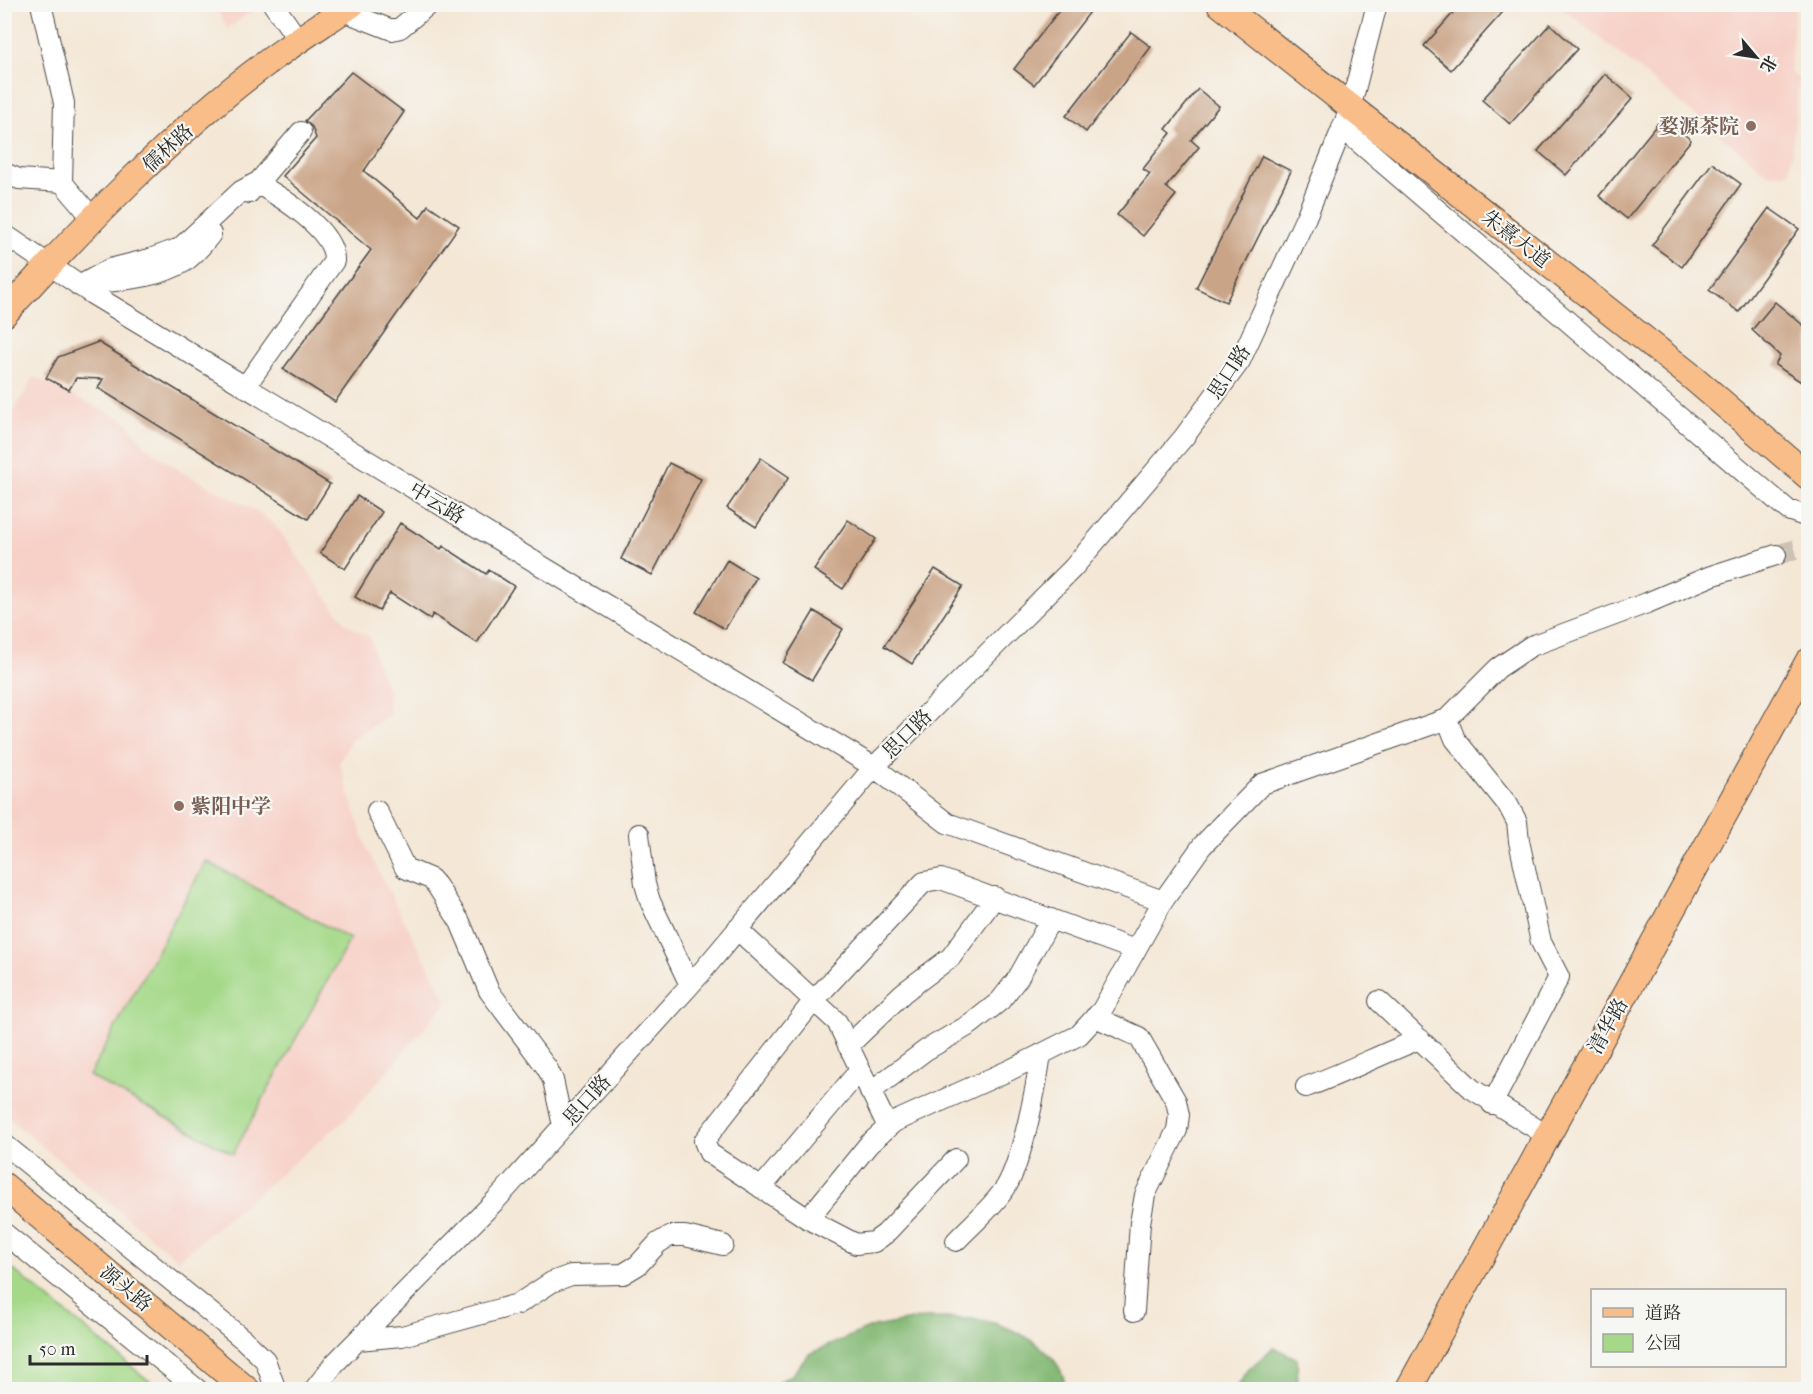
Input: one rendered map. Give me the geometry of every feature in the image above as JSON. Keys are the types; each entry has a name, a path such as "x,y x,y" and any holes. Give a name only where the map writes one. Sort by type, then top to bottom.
{"main road":[{"name":"朱熹大道","path":"1220,4 1346,119 1691,376 1809,476"},
{"name":"儒林路","path":"4,314 48,266 175,140 264,65 348,8"},
{"name":"清华路","path":"1408,1389 1809,662"},
{"name":"源头路","path":"4,1186 247,1389"}],"street":[{"path":"42,4 64,103 62,182 94,220"},
{"path":"273,4 299,41"},
{"path":"348,8 392,30 400,28 429,4"},
{"name":"思口路","path":"314,1389 358,1340 497,1199 690,985 874,767 1073,568 1198,418 1240,361 1306,218 1346,119 1377,4"},
{"path":"1346,119 1788,510 1809,517"},
{"path":"78,286 134,278 182,263 193,255 301,132"},
{"path":"4,172 19,178 62,182"},
{"path":"245,387 334,261 335,252 330,240 280,195 256,183"},
{"name":"中云路","path":"4,234 78,286 874,767 947,823 1163,901"},
{"path":"808,1219 869,1144 888,1127 1078,1035 1101,1010 1163,901 1202,846 1262,784 1447,719 1498,668 1531,646 1647,603 1711,576 1776,555"},
{"path":"1447,719 1455,739 1508,806 1517,822 1541,942 1558,977 1492,1104"},
{"path":"377,811 405,868 431,879 437,886 460,922 489,991 547,1068 553,1080 563,1126"},
{"path":"639,834 645,884 650,901 690,985"},
{"path":"956,1159 874,1242 856,1244 808,1219 761,1188 709,1152 704,1141 815,999 924,882 941,879 1135,950"},
{"path":"848,1046 903,993 951,957 995,897"},
{"path":"870,1092 926,1050 971,1024 1000,1001 1018,978 1050,919"},
{"path":"737,929 815,999 837,1022 888,1127"},
{"path":"1379,1001 1472,1089 1492,1104 1548,1136"},
{"path":"1095,1017 1139,1036 1176,1101 1179,1115 1177,1130 1144,1194 1134,1311"},
{"path":"1306,1087 1342,1074 1375,1056 1420,1039"},
{"path":"956,1241 1005,1188 1013,1171 1036,1090 1041,1054"},
{"path":"761,1188 859,1071"},
{"path":"4,1144 244,1340 265,1360 276,1389"},
{"path":"4,1233 198,1389"},
{"path":"358,1340 402,1336 518,1304 552,1282 571,1275 623,1274 638,1265 658,1243 670,1236 686,1236 723,1245"}],"shaded area":[{"path":"215,5 261,5 227,29"},
{"name":"婺源茶院","path":"1559,5 1795,5 1790,71 1799,79 1790,172 1768,174"},
{"name":"紫阳中学","path":"34,377 126,421 146,447 182,472 260,513 275,525 346,624 371,638 375,659 387,689 389,714 351,741 339,763 367,849 447,1002 346,1119 178,1260 5,1115 4,428"}],"green space":[{"path":"206,861 350,939 233,1154 89,1076"},
{"path":"5,1263 159,1389 5,1389"},
{"path":"923,1318 980,1320 1021,1334 1047,1352 1056,1363 1063,1376 1065,1389 775,1389 779,1382 792,1375 809,1354 869,1328"},
{"path":"1274,1347 1297,1359 1298,1389 1236,1389 1248,1370"}],"building":[{"path":"1064,4 1096,4 1034,85 1014,69"},
{"path":"1461,4 1510,4 1451,70 1424,46"},
{"path":"1550,24 1577,49 1510,124 1482,100"},
{"path":"1131,32 1151,47 1086,132 1066,116"},
{"path":"351,72 404,112 364,171 420,218 428,205 459,226 335,402 283,369 371,250 283,176 316,138 312,127 305,121"},
{"path":"1605,74 1633,98 1566,175 1538,151"},
{"path":"1198,89 1219,106 1191,140 1199,147 1166,187 1176,195 1143,236 1117,215 1150,174 1143,169 1171,133 1166,129"},
{"path":"1663,117 1691,140 1627,219 1599,196"},
{"path":"1262,156 1291,171 1226,302 1196,288"},
{"path":"1712,163 1741,184 1682,267 1652,245"},
{"path":"1769,208 1799,229 1739,312 1709,290"},
{"path":"1775,302 1809,330 1809,387 1775,365 1780,356 1752,330"},
{"path":"98,342 330,484 308,519 98,388 103,379 76,378 69,390 46,378 58,357"},
{"path":"761,458 789,477 756,527 727,508"},
{"path":"669,463 701,479 652,575 621,559"},
{"path":"357,496 382,512 345,569 320,553"},
{"path":"848,520 876,539 843,589 814,570"},
{"path":"400,523 441,549 443,546 486,574 489,570 514,586 477,643 433,614 430,619 390,593 379,611 355,597"},
{"path":"727,560 756,578 725,629 696,612"},
{"path":"935,569 963,586 912,664 884,646"},
{"path":"814,611 843,629 812,680 783,663"}],"tunnel":[{"path":"1776,555 1808,546"}],"place":[{"name":"婺源茶院","path":"1751,126"},
{"name":"紫阳中学","path":"179,806"}]}
